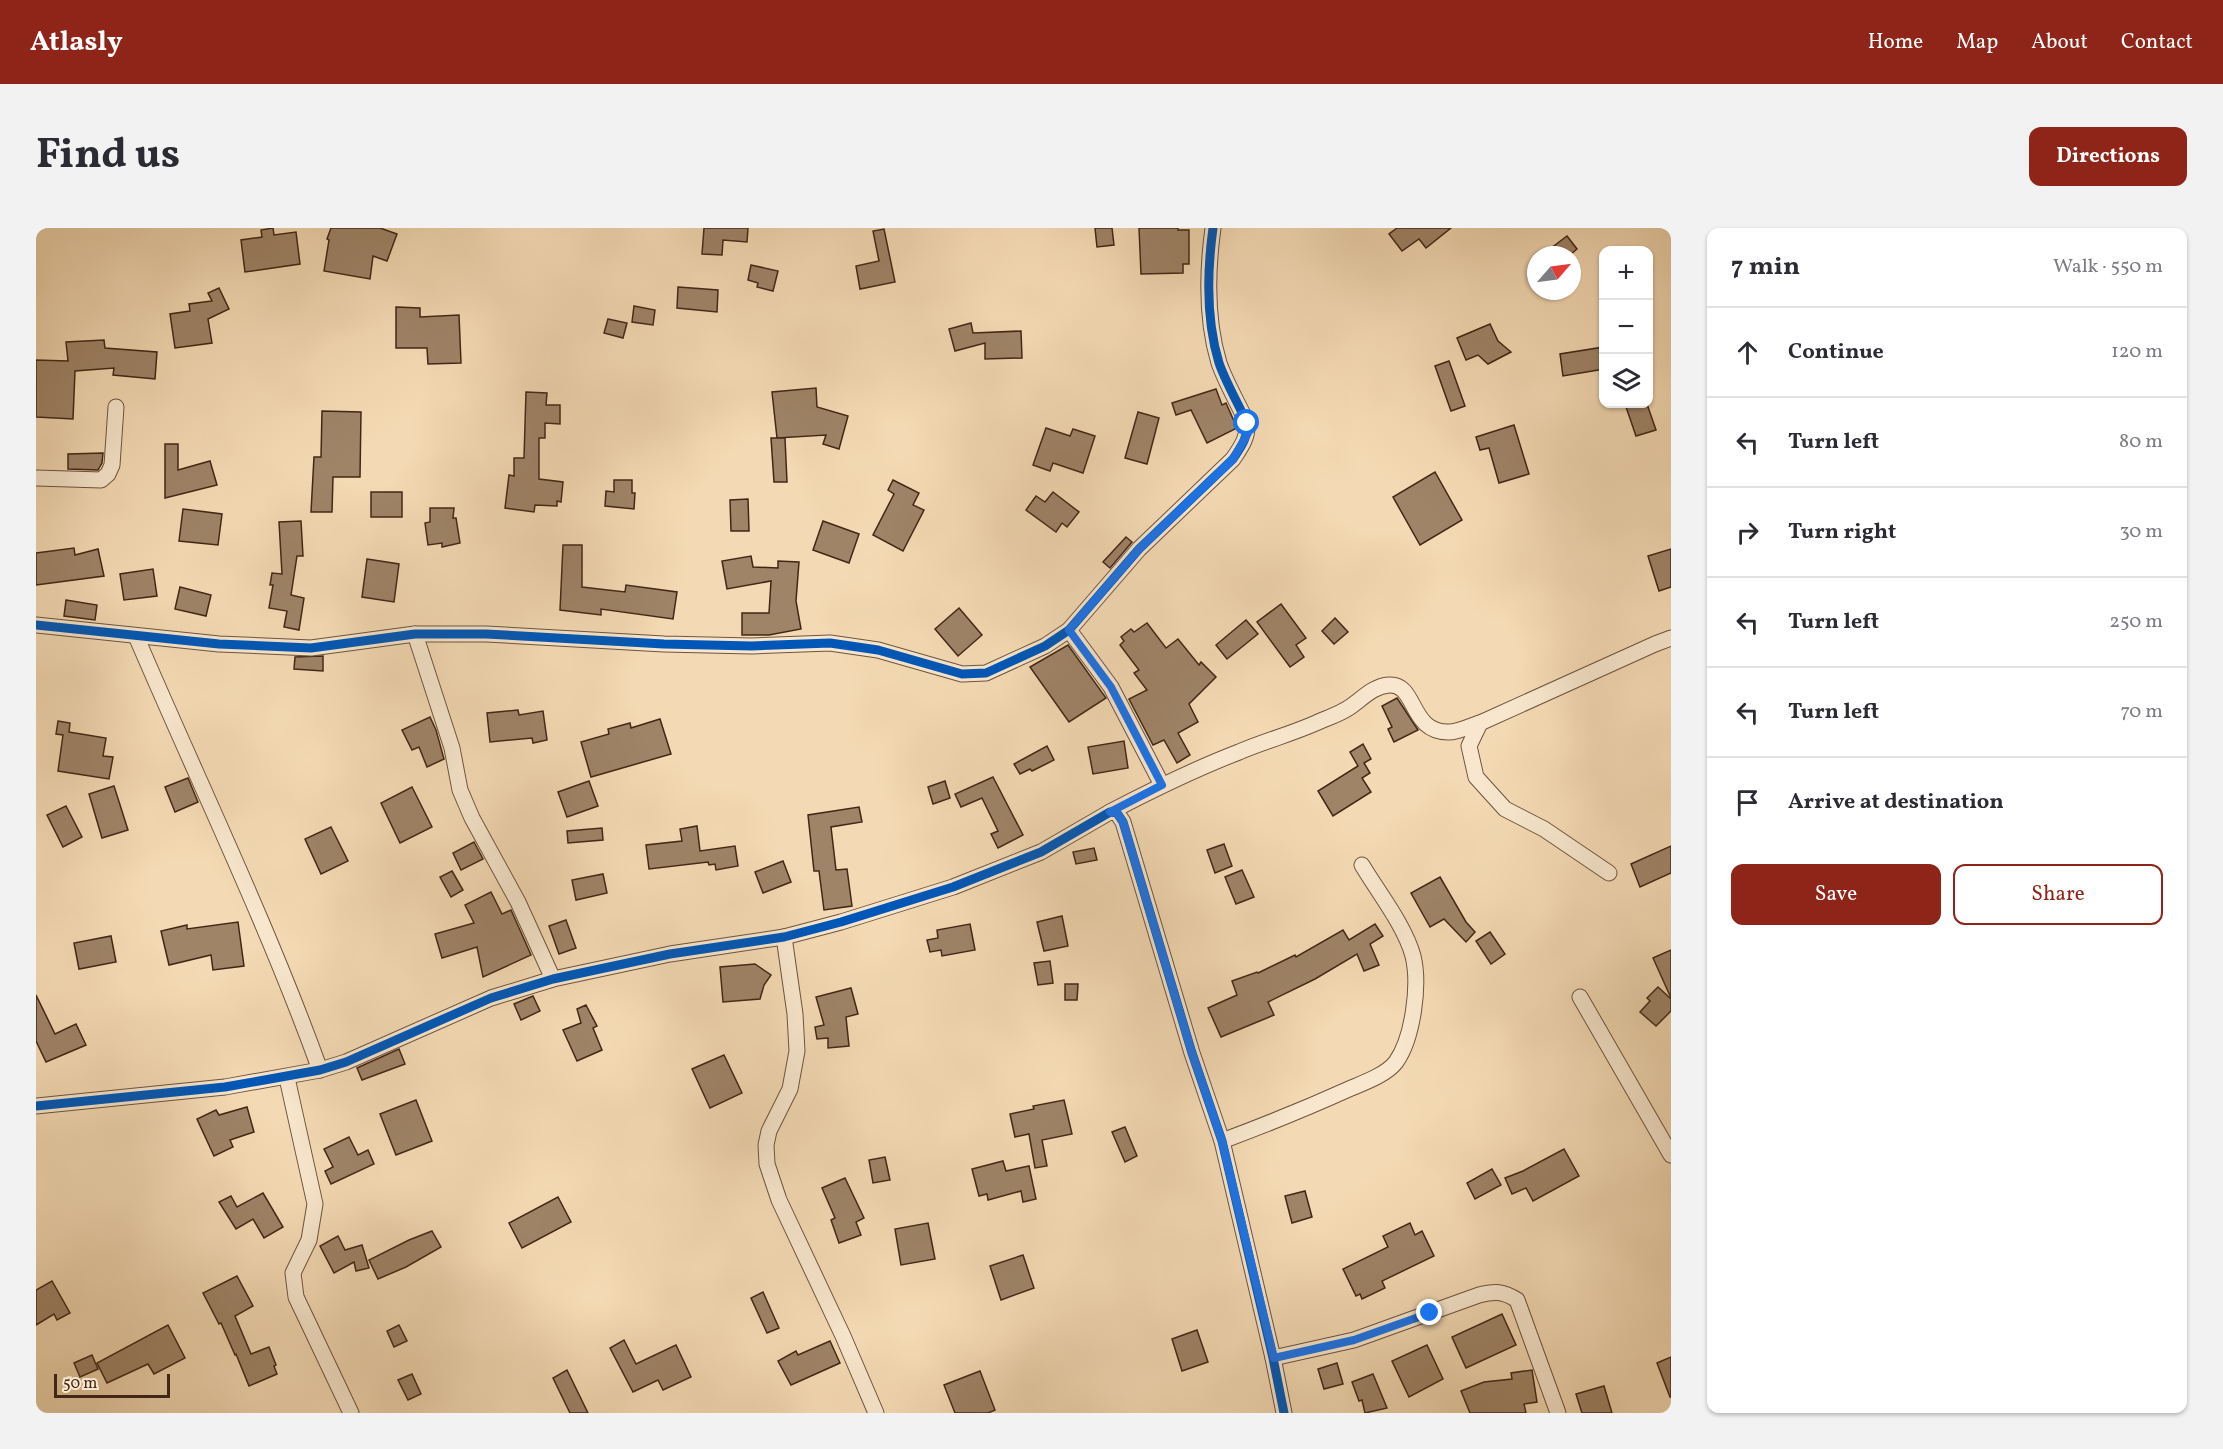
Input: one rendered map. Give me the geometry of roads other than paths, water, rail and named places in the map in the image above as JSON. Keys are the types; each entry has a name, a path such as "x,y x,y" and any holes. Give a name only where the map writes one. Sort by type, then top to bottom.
{"street":[{"path":"36,625 219,644 311,648 415,634 486,634 730,646 830,644 878,650 962,674 986,673 1018,660 1069,630 1139,549 1233,459 1248,433 1247,423 1220,364 1210,323 1210,250 1214,228"},
{"path":"36,478 101,480 108,474 112,465 116,407"},
{"path":"1069,630 1111,687 1162,785"},
{"path":"415,634 452,748 460,790 472,818 518,902 553,979"},
{"path":"136,636 256,909 300,1014 320,1070"},
{"path":"36,1106 225,1087 287,1078 346,1062 491,998 553,979 670,954 784,938 841,922 953,887 1041,852 1162,785 1238,752 1314,724 1349,708 1380,686 1401,687 1419,716 1431,729 1450,732 1480,723 1671,638"},
{"path":"1480,723 1469,746 1476,777 1505,809 1544,829 1609,873"},
{"path":"1110,812 1117,813 1123,822 1192,1053 1222,1141 1274,1358 1284,1413"},
{"path":"1222,1141 1292,1115 1372,1079 1395,1064 1405,1044 1412,1018 1415,987 1413,956 1400,926 1362,865"},
{"path":"784,938 795,1014 797,1050 790,1089 769,1131 766,1145 767,1164 778,1200 843,1336 876,1413"},
{"path":"1580,997 1671,1155"},
{"path":"287,1078 315,1204 309,1240 293,1274 296,1297 351,1413"},
{"path":"1274,1358 1354,1340 1479,1295 1493,1291 1505,1292 1517,1300 1558,1413"}]}
